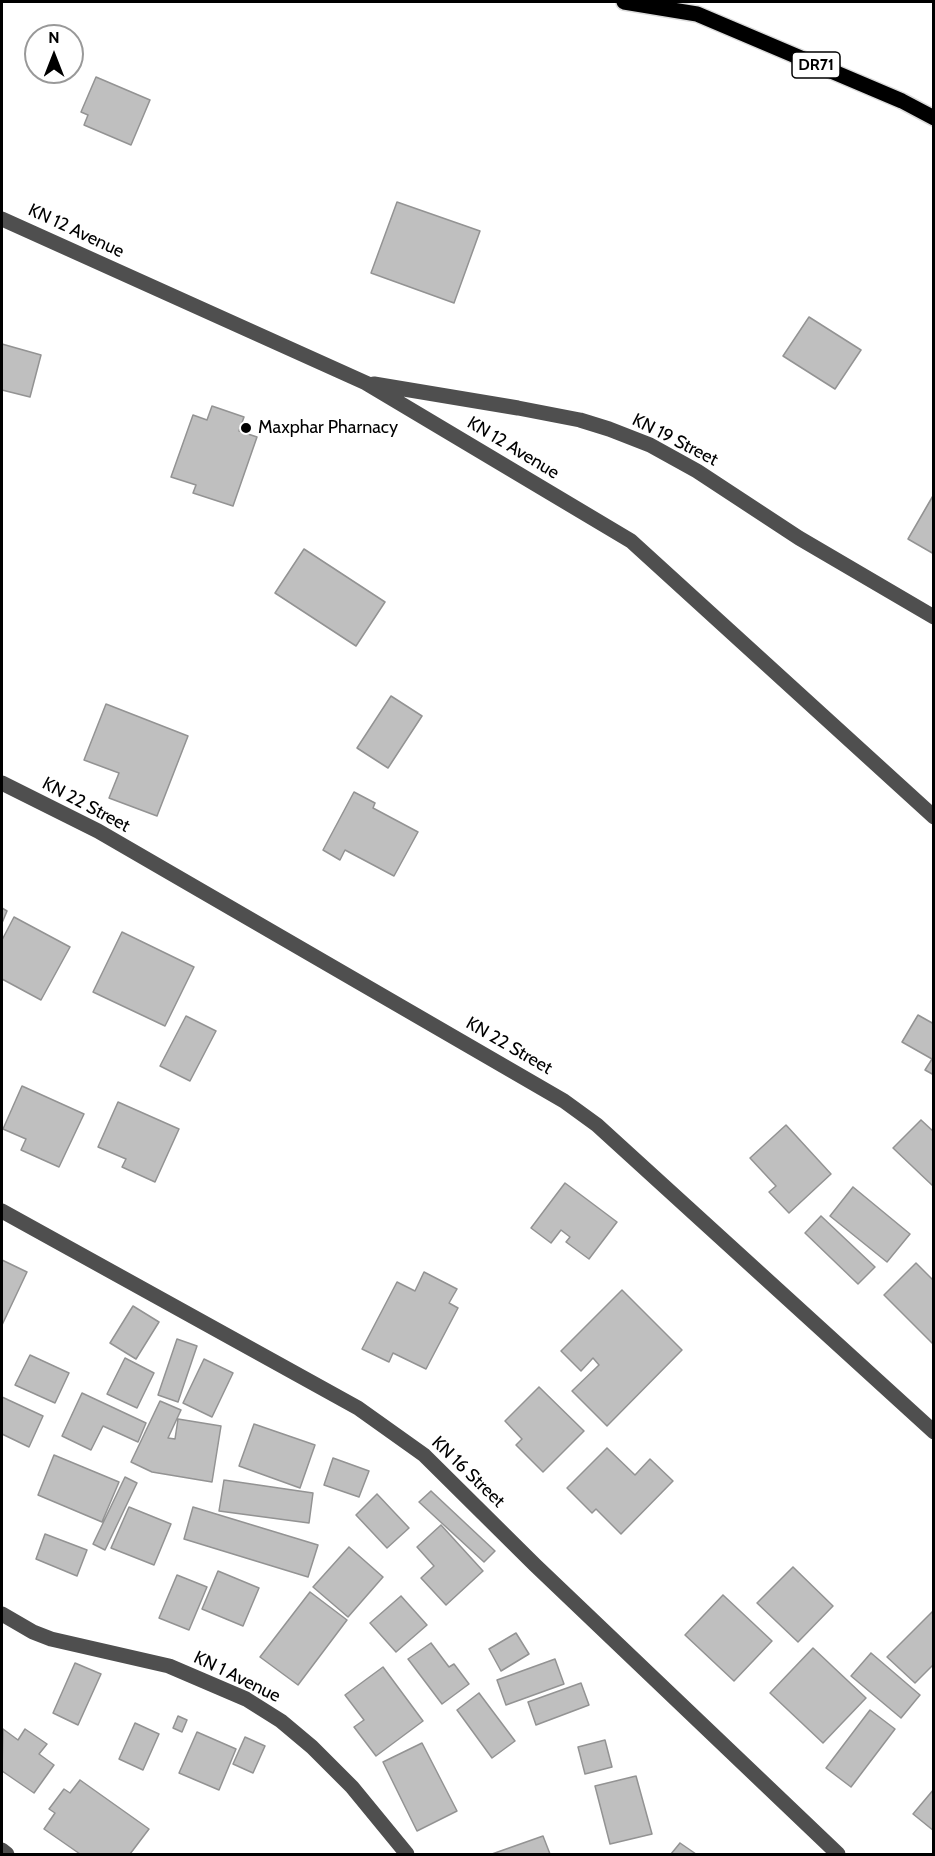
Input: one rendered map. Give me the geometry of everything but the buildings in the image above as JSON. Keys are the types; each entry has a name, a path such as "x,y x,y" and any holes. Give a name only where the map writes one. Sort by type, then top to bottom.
{"main road":[{"name":"DR71","path":"624,2 697,14 902,101 933,118"},
{"path":"684,2 697,14"}],"street":[{"name":"KN 12 Avenue","path":"2,219 366,383 631,541 933,817"},
{"name":"KN 19 Street","path":"366,383 580,420 651,445 697,471 799,538 933,616"},
{"name":"KN 22 Street","path":"2,783 108,837 564,1101 597,1125 933,1431"},
{"name":"KN 16 Street","path":"2,1211 358,1408 424,1455 535,1565 838,1854"},
{"name":"KN 1 Avenue","path":"2,1614 33,1632 51,1639 169,1666 246,1699 281,1721 312,1747 352,1788 407,1854"},
{"path":"2,1850 7,1854"}],"place":[{"name":"Maxphar Pharnacy","path":"246,428"}]}
